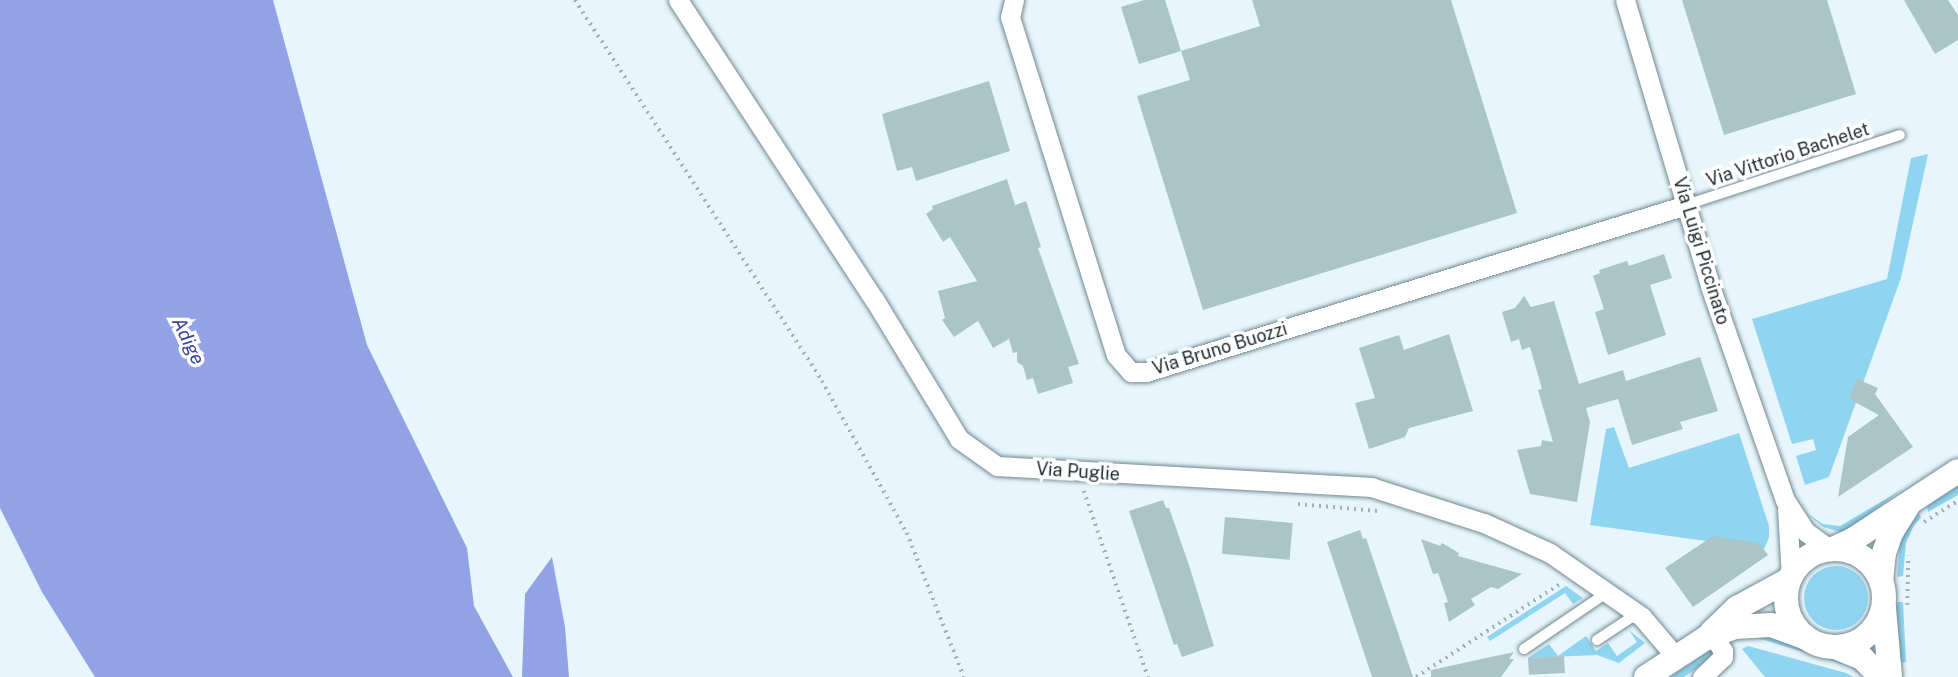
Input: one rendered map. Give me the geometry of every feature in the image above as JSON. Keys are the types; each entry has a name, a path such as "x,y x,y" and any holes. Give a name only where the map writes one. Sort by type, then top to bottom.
{"street":[{"name":"Via Puglie","path":"678,0 866,288 958,439 997,466 1371,487 1485,523 1550,553 1637,613 1676,657"},
{"name":"Via Bruno Buozzi","path":"1014,0 1010,17 1116,355 1131,372 1146,372 1686,205"},
{"name":"Via Luigi Piccinato","path":"1625,0 1710,286 1785,500 1806,532 1832,549"},
{"path":"1646,677 1709,636 1737,608 1790,578 1807,558 1854,539 1958,471"},
{"path":"1890,677 1891,596 1884,553 1891,533 1915,499"},
{"name":"Via Luigi Piccinato","path":"1785,500 1790,578"},
{"path":"1832,549 1863,558 1891,596"},
{"path":"1790,578 1786,598 1790,617 1809,640"},
{"path":"1835,648 1858,642 1871,632 1891,596"},
{"path":"1709,636 1734,627 1756,624 1781,627 1809,640 1862,658 1881,677"},
{"path":"1702,677 1723,657 1723,651 1709,636"}],"lane":[{"name":"Via Vittorio Bachelet","path":"1686,205 1900,135"},
{"path":"1524,649 1609,592"},
{"path":"1597,640 1637,613"}],"path":[{"path":"575,0 822,381 907,533 964,677"},
{"path":"1097,489 1083,488 1148,677"},
{"path":"1919,526 1958,500"},
{"path":"1288,504 1381,512"},
{"path":"1891,596 1910,547"},
{"path":"1416,677 1565,581 1558,576"}],"shaded area":[{"path":"1928,154 1901,278 1829,477 1805,485 1796,456 1816,450 1813,439 1792,444 1752,319 1887,279 1911,158"},
{"path":"1614,427 1629,468 1739,433 1769,526 1769,538 1764,549 1590,525 1606,429"},
{"path":"1958,486 1958,495 1928,512 1927,506"},
{"path":"1903,489 1844,533 1823,527 1805,512 1823,524 1840,526"},
{"path":"1919,513 1921,518 1914,525 1906,543 1903,576 1897,577 1900,544 1909,523"},
{"path":"1836,566 1859,575 1868,598 1859,621 1836,630 1813,621 1804,598 1813,575"},
{"path":"1566,586 1583,598 1573,604 1565,593 1490,641 1487,637"},
{"path":"1897,602 1903,602 1906,662 1898,663 1895,618"},
{"path":"1629,630 1645,643 1619,663 1597,655 1528,658 1549,644 1558,656 1586,636 1596,651 1608,643 1617,656 1637,642"},
{"path":"1763,635 1851,664 1862,675 1849,666 1758,638 1736,638"},
{"path":"1748,646 1854,677 1765,677 1742,649"},
{"path":"1712,649 1714,656 1684,677 1670,677"}],"water":[{"name":"Adige","path":"0,0 273,0 367,345 467,548 474,606 513,677 95,677 42,592 0,508"},
{"path":"552,557 565,627 569,677 522,677 525,594"}],"building":[{"path":"1144,0 1165,0 1181,51 1139,64 1121,7"},
{"path":"1252,0 1451,0 1517,213 1203,310 1137,96 1190,80 1181,51 1260,26"},
{"path":"1682,0 1827,0 1856,94 1724,135"},
{"path":"1904,0 1948,0 1958,15 1958,40 1935,54"},
{"path":"989,81 1010,151 916,181 912,167 897,171 882,114"},
{"path":"1007,179 1015,205 1026,201 1041,247 1038,248 1079,364 1068,367 1073,383 1038,394 1033,378 1027,380 1023,366 1017,362 1017,352 1013,353 1009,339 993,348 978,321 954,337 942,320 945,318 938,291 977,281 950,237 943,242 926,214 933,209 932,206"},
{"path":"1664,254 1672,278 1650,285 1666,335 1608,355 1595,312 1604,309 1593,276 1600,273 1599,270 1627,261 1629,266"},
{"path":"1524,296 1531,307 1554,301 1579,384 1623,370 1626,381 1700,357 1718,411 1680,422 1683,429 1632,445 1618,399 1586,408 1590,422 1577,502 1530,494 1517,450 1541,446 1542,440 1553,442 1538,390 1542,389 1530,347 1522,350 1519,339 1511,342 1502,312 1515,308"},
{"path":"1449,334 1473,411 1409,428 1405,437 1369,449 1355,403 1375,398 1359,348 1399,335 1404,350"},
{"path":"1857,379 1878,388 1875,394 1913,447 1838,497 1848,437 1879,415 1849,399"},
{"path":"1163,500 1166,508 1169,508 1189,565 1214,646 1182,657 1177,644 1174,645 1129,511"},
{"path":"1225,517 1293,523 1290,560 1222,554"},
{"path":"1360,530 1363,539 1366,538 1413,677 1372,677 1327,542"},
{"path":"1713,536 1759,543 1768,555 1693,607 1665,568"},
{"path":"1421,539 1440,546 1442,543 1459,553 1458,556 1522,574 1498,589 1491,587 1471,599 1475,605 1449,622 1444,603 1448,602 1438,573 1433,574"},
{"path":"1514,652 1509,659 1514,659 1501,677 1431,677 1431,670"},
{"path":"1564,656 1565,673 1529,675 1528,658"}]}
